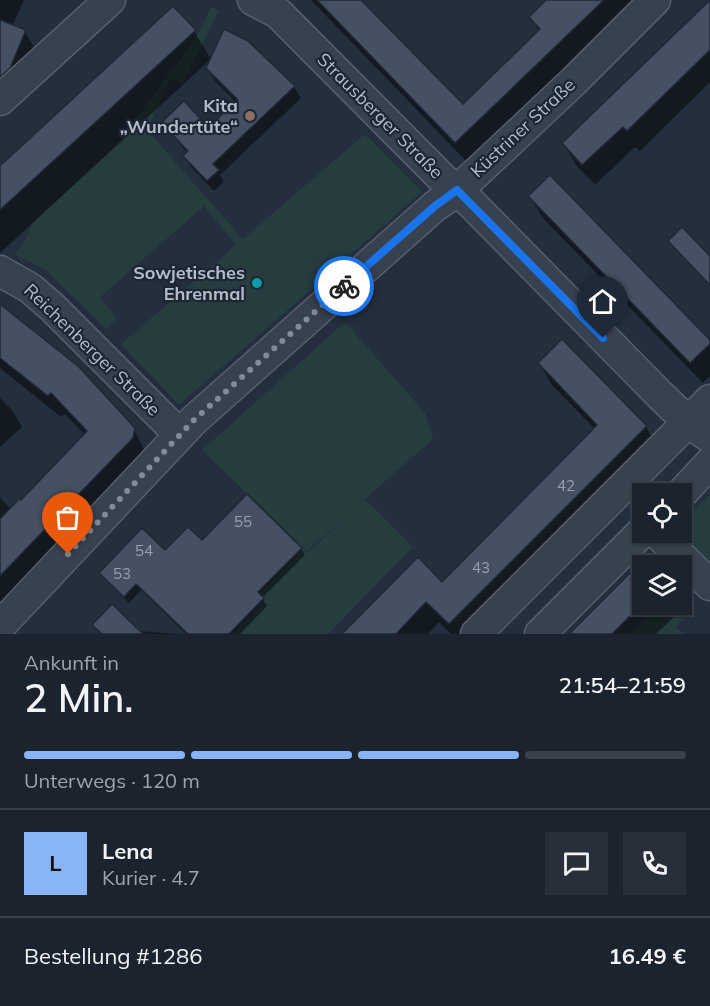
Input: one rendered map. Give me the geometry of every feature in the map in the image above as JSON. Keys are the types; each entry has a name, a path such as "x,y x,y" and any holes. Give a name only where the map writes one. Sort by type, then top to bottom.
{"street":[{"path":"0,99 110,0"},
{"name":"Strausberger Straße","path":"253,0 278,13 699,429"},
{"name":"Küstriner Straße","path":"0,626 180,435 222,394 435,206 457,190 574,81 655,0"},
{"name":"Reichenberger Straße","path":"0,271 30,288 53,308 180,435"},
{"path":"476,634 699,429 710,400"},
{"path":"691,483 710,463"},
{"path":"540,634 632,542"},
{"path":"667,543 710,585"}],"green space":[{"path":"211,7 219,10 183,84 171,79 147,130 243,239 365,134 422,192 179,405 121,344 236,245 204,206 100,297 117,318 106,329 46,270 14,254 25,241 32,223 119,142 199,33"},
{"path":"345,322 425,413 433,439 365,499 413,547 328,634 232,634 266,599 260,593 303,549 307,553 354,510 307,551 202,450"},
{"path":"710,495 710,568 684,543 692,543 692,512"},
{"path":"649,615 688,615 676,627 683,634 630,634"}],"building":[{"path":"317,0 361,0 463,104 540,29 529,17 546,0 604,0 455,143"},
{"path":"710,0 710,50 627,131 623,127 582,165 562,143"},
{"path":"173,6 196,30 0,210 0,166"},
{"path":"0,20 26,30 10,68 0,77"},
{"path":"224,29 248,41 295,86 213,164 219,170 207,181 183,156 188,151 161,123 184,101 208,127 238,100 206,68"},
{"path":"550,175 710,340 710,344 690,363 528,196"},
{"path":"682,227 710,256 710,285 668,241"},
{"path":"0,304 79,367 135,428 133,438 0,576 0,519 87,431 51,393 48,396 0,358"},
{"path":"562,339 647,426 449,624 426,602 396,634 342,634 418,557 442,582 597,425 538,363"},
{"path":"247,494 302,548 258,592 264,598 229,634 188,634 136,584 124,597 99,573 142,528 165,550 188,527 202,540"},
{"path":"632,571 632,614 612,634 569,634"},
{"path":"112,604 143,634 102,634 92,625"}],"way so far":[{"path":"68,554 194,420 344,286"}],"place":[{"name":"Kita „Wundertüte“","path":"250,116"},
{"name":"Sowjetisches Ehrenmal","path":"257,283"}],"route":[{"path":"344,286 435,206 457,190 603,338"}]}
